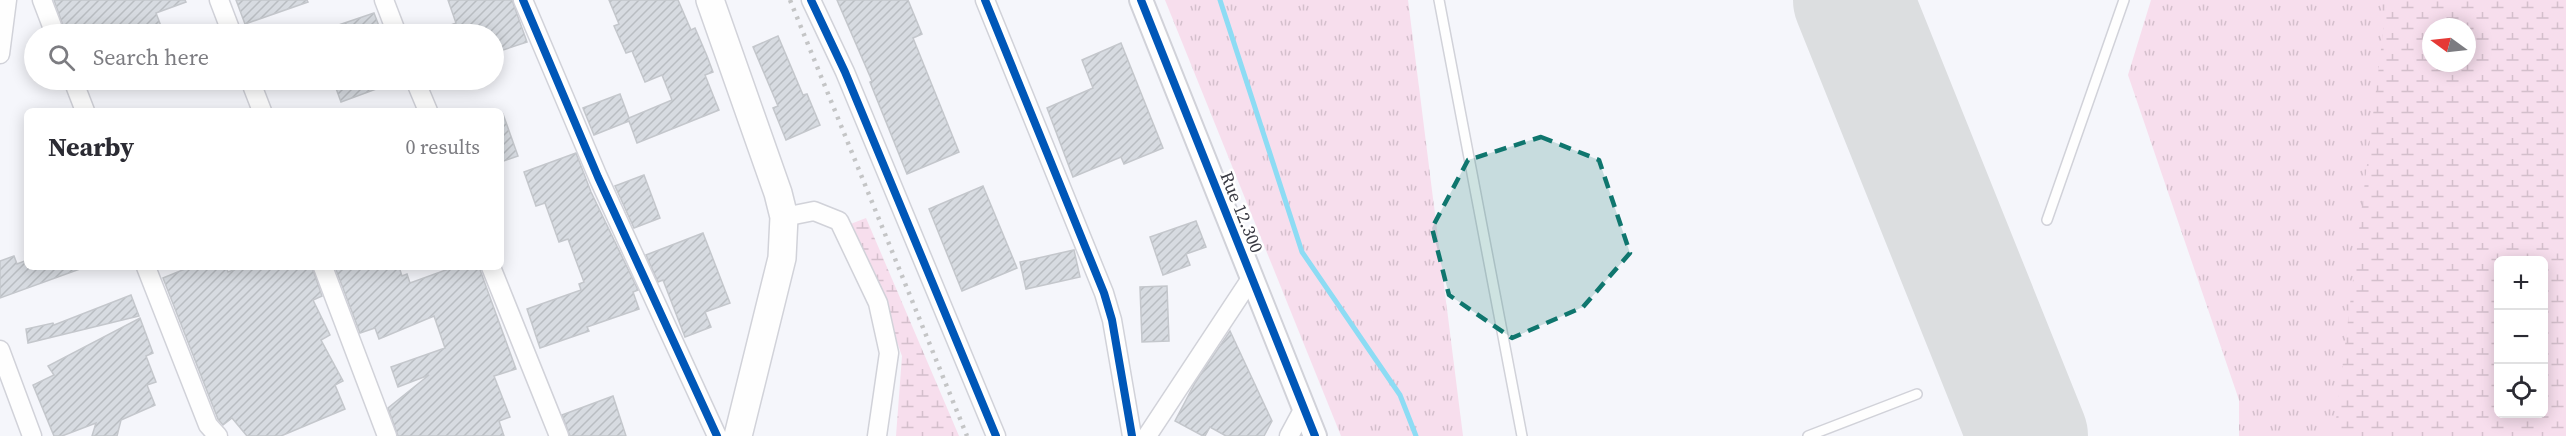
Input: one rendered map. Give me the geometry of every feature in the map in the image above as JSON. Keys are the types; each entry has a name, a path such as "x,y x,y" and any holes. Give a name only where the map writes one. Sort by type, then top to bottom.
{"main road":[{"path":"710,0 778,193 784,217 782,258 738,436"}],"street":[{"path":"0,54 7,0"},
{"path":"42,0 51,24"},
{"path":"219,0 228,24"},
{"path":"384,0 394,24"},
{"path":"523,0 598,177 717,436"},
{"path":"811,0 845,72 996,436"},
{"path":"985,0 1104,293 1112,320 1132,436"},
{"name":"Rue 12.300","path":"1141,0 1315,436"},
{"path":"77,90 84,108"},
{"path":"254,90 261,108"},
{"path":"419,90 427,108"},
{"path":"784,217 814,211 839,221 878,303 889,352 877,436"},
{"path":"147,270 208,425 218,436"},
{"path":"324,270 387,436"},
{"path":"492,270 559,436"},
{"path":"1147,436 1252,277"},
{"path":"0,350 32,436"},
{"path":"1289,436 1304,408"}],"lane":[{"path":"1439,0 1522,436"},
{"path":"2047,220 2124,0"},
{"path":"1808,436 1917,394"}],"highlighted area":[{"path":"1541,137 1599,160 1630,253 1583,307 1512,338 1449,295 1432,228 1468,160"}],"green space":[{"path":"1165,0 1408,0 1463,436 1341,436"},
{"path":"2151,0 2566,0 2566,436 2239,436 2239,400 2128,75"},
{"path":"2387,0 2566,0 2566,436 2334,436"},
{"path":"866,218 959,436 896,436 902,356 872,273 848,225"}],"building":[{"path":"54,0 185,0 186,2 156,13 160,24 62,24"},
{"path":"236,0 307,0 308,2 245,24"},
{"path":"448,0 512,0 527,42 504,50 504,24 453,24 456,23"},
{"path":"609,0 678,0 691,30 695,28 713,72 705,75 719,110 637,143 629,121 594,135 583,108 620,94 629,118 672,100 662,75 645,82 632,51 626,53 614,26 619,24"},
{"path":"837,0 908,0 922,34 913,38 959,152 907,174 870,82 872,81"},
{"path":"374,13 378,24 342,24"},
{"path":"778,36 803,95 807,94 820,125 786,140 773,108 778,106 753,47"},
{"path":"1121,43 1163,148 1124,164 1121,157 1073,177 1047,108 1093,88 1082,60"},
{"path":"337,90 374,90 341,102"},
{"path":"504,117 518,156 504,161"},
{"path":"576,153 591,192 638,290 633,292 639,309 587,327 589,331 540,348 527,309 581,290 579,284 584,282 568,239 559,242 545,203 536,206 524,172"},
{"path":"644,175 660,218 634,228 615,186"},
{"path":"983,186 1017,268 962,291 929,209"},
{"path":"1196,221 1206,247 1186,254 1190,265 1163,275 1150,237"},
{"path":"703,233 730,303 705,312 711,327 685,337 663,280 658,282 646,255"},
{"path":"1074,250 1080,277 1026,289 1020,262"},
{"path":"14,256 17,264 24,261 24,270 77,270 0,298 0,261"},
{"path":"183,270 227,270 228,272 234,270 313,270 322,296 313,300 330,335 321,340 343,381 335,385 345,409 281,436 247,436 232,418 223,425 218,419 163,278"},
{"path":"336,270 400,270 402,276 407,274 410,283 446,270 480,270 516,369 494,376 510,417 499,421 504,436 398,436 388,408 429,375 398,387 391,367 445,348 434,316 379,339 375,328 360,333"},
{"path":"1167,286 1169,341 1142,342 1140,287"},
{"path":"131,295 139,316 28,343 26,329 53,323 54,325"},
{"path":"140,318 153,353 146,356 156,382 147,385 155,405 121,420 117,436 92,436 96,423 62,436 54,436 33,385 54,375 48,366"},
{"path":"1230,331 1272,421 1264,436 1226,436 1210,427 1203,436 1175,421 1195,383"},
{"path":"613,396 626,436 570,436 562,415"}],"waterway":[{"path":"1220,0 1302,252 1400,395 1416,436"}],"taxiway":[{"path":"1869,0 1868,18 1872,48"}],"runway":[{"path":"1853,0 2028,436"}],"railway":[{"path":"790,0 967,436"}],"cycle path":[{"path":"523,0 598,177 717,436"},
{"path":"811,0 845,72 996,436"},
{"path":"985,0 1104,293 1112,320 1132,436"},
{"path":"1141,0 1315,436"}]}
